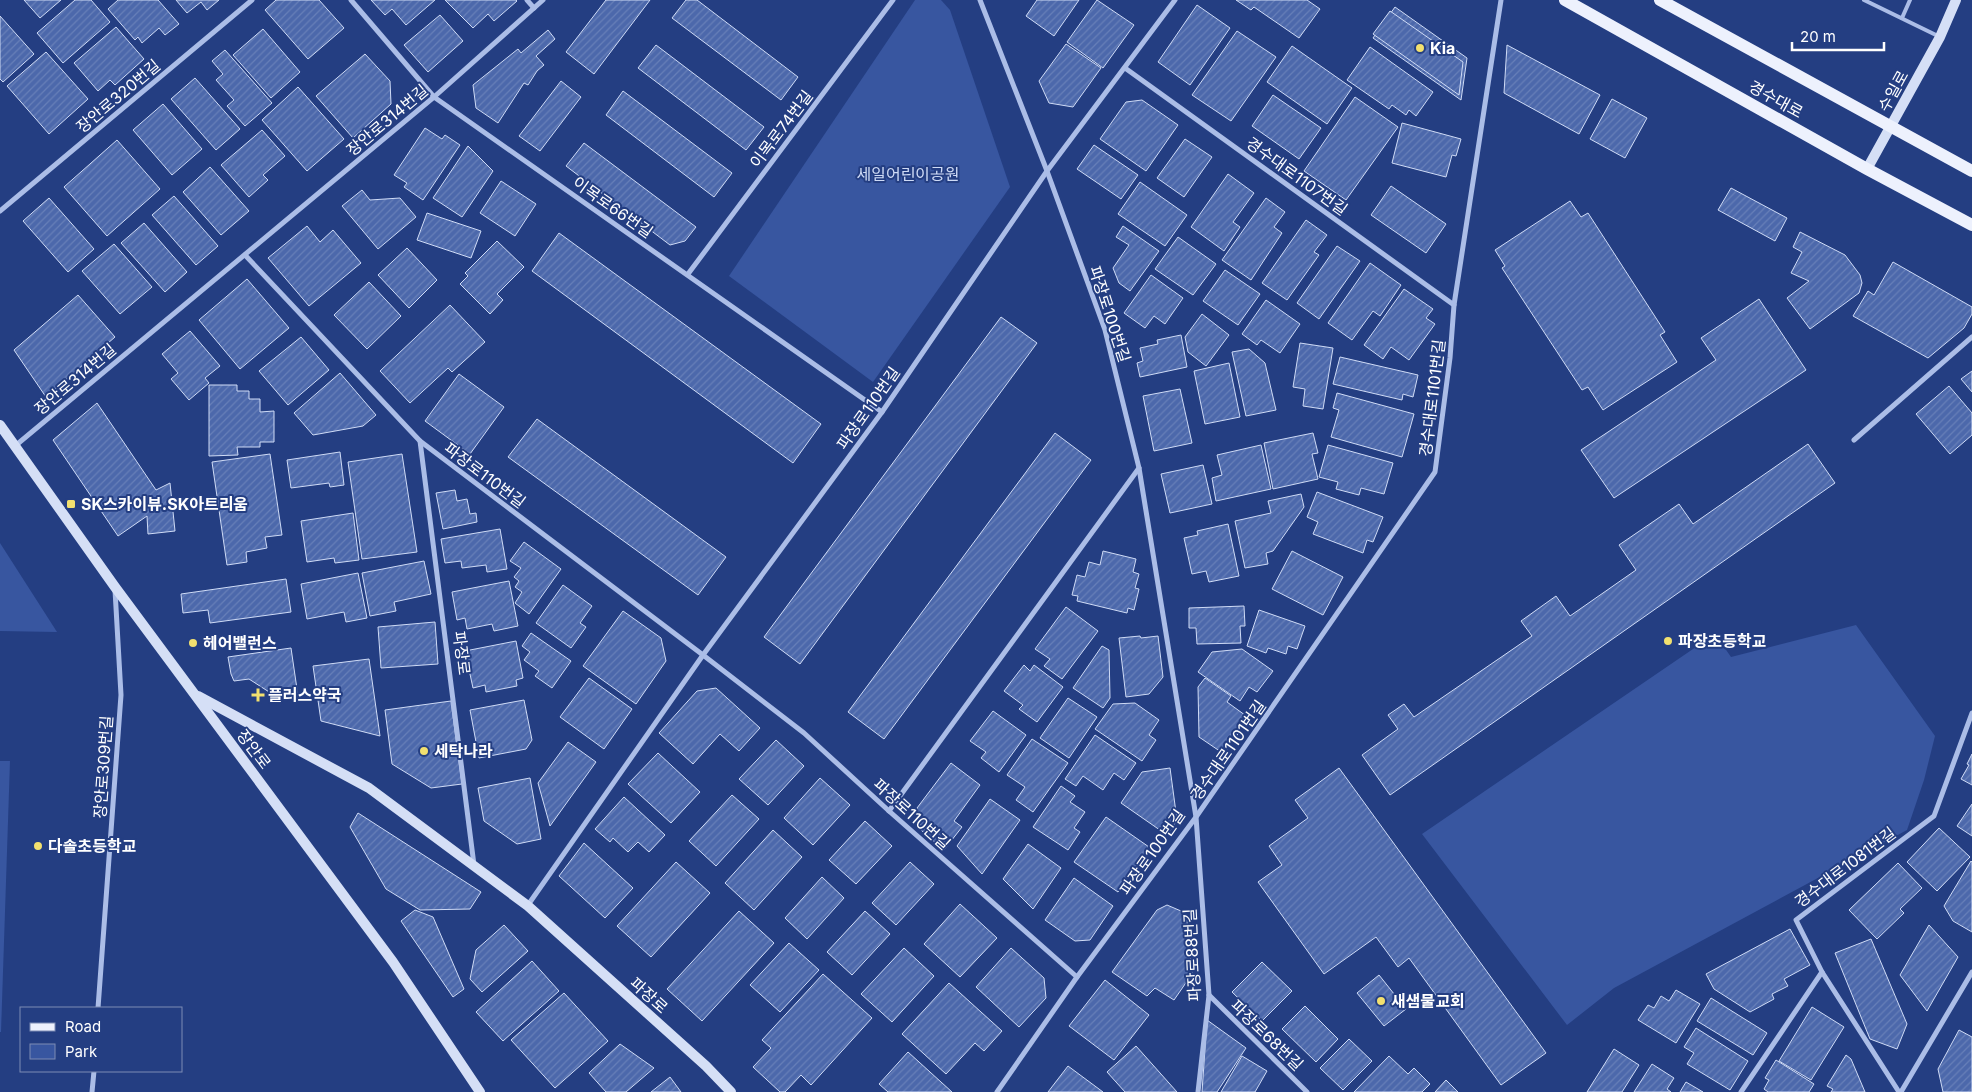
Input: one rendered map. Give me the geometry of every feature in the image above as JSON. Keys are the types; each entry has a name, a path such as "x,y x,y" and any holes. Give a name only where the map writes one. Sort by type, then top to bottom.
{"main road":[{"name":"경수대로","path":"1565,0 1867,169 1972,225"},
{"name":"경수대로","path":"1660,0 1972,171"}],"street":[{"name":"장안로320번길","path":"0,211 252,0"},
{"name":"이목로66번길","path":"351,0 434,97 882,412"},
{"path":"528,0 534,8"},
{"name":"장안로314번길","path":"14,446 434,97 543,0"},
{"name":"이목로74번길","path":"688,274 893,0"},
{"path":"980,0 1047,171"},
{"path":"1047,171 1126,68 1175,0"},
{"name":"경수대로1101번길","path":"1196,817 1435,472 1450,358 1454,306 1501,0"},
{"name":"수일로","path":"1867,169 1940,37 1956,0"},
{"name":"경수대로1107번길","path":"1126,68 1454,306"},
{"name":"파장로110번길","path":"528,906 703,655 882,412 1047,171"},
{"name":"파장로100번길","path":"997,1092 1077,977 1196,817 1139,468 1105,330 1047,171"},
{"path":"245,255 420,441"},
{"path":"1854,440 1972,337"},
{"name":"장안로","path":"0,425 115,587 393,962 480,1092"},
{"name":"파장로110번길","path":"420,441 804,733 889,811 1077,977"},
{"name":"파장로","path":"420,441 474,868"},
{"path":"889,811 1139,468"},
{"name":"장안로309번길","path":"98,1007 121,694 115,587"},
{"name":"파장로","path":"195,694 368,788 528,906 706,1066 731,1092"},
{"name":"경수대로1081번길","path":"1972,713 1934,816 1796,920 1822,972 1900,1092 1972,972"},
{"name":"파장로88번길","path":"1196,817 1209,995 1198,1092"},
{"path":"1741,1092 1822,972"},
{"name":"파장로68번길","path":"1209,995 1307,1092"},
{"path":"92,1092 94,1072"}],"lane":[{"path":"1864,0 1940,37"},
{"path":"1902,18 1910,0"}],"green space":[{"name":"세일어린이공원","path":"915,0 941,0 950,10 1010,187 873,382 729,276"},
{"path":"0,543 57,632 0,631"},
{"path":"1856,625 1935,736 1924,780 1907,830 1614,988 1567,1025 1422,834 1715,634 1731,657"},
{"path":"0,761 10,761 1,1032 0,1032"}],"building":[{"path":"24,0 61,0 40,18"},
{"path":"75,0 91,0 110,22 63,63 37,33"},
{"path":"118,0 158,0 179,24 165,35 159,28 142,43 138,37 135,40 108,9"},
{"path":"176,0 219,0 207,10 201,2 187,13"},
{"path":"276,0 319,0 344,28 308,59 265,10"},
{"path":"371,0 435,0 406,25 392,9 385,15"},
{"path":"445,0 517,1 494,21 488,14 473,28"},
{"path":"606,0 650,0 594,74 566,52"},
{"path":"686,0 697,0 798,77 781,100 672,18"},
{"path":"1037,0 1079,0 1054,36 1026,16"},
{"path":"1097,0 1134,25 1103,68 1067,42"},
{"path":"1236,0 1307,0 1320,9 1299,38 1254,7 1251,10"},
{"path":"1197,5 1230,28 1190,85 1158,62"},
{"name":"Kia","path":"1395,7 1467,58 1461,100 1373,38"},
{"name":"Kia","path":"1390,11 1463,62 1459,95 1373,34"},
{"path":"440,15 463,41 428,72 404,45"},
{"path":"0,16 34,54 3,82 0,79"},
{"path":"116,27 144,59 115,85 110,80 98,91 74,63"},
{"path":"263,29 300,72 271,98 233,55"},
{"path":"548,30 555,39 536,56 544,65 537,71 528,85 524,83 498,123 476,108 473,85 518,49 521,53"},
{"path":"1237,31 1276,57 1231,121 1192,95"},
{"path":"1066,44 1101,68 1073,107 1049,103 1039,81"},
{"path":"656,45 764,127 746,150 638,68"},
{"path":"1507,45 1600,95 1579,134 1504,93"},
{"path":"1292,46 1352,88 1327,124 1267,82"},
{"path":"1370,47 1433,92 1416,116 1409,110 1406,115 1392,105 1389,109 1347,80"},
{"path":"225,50 272,103 245,126 227,106 234,100 216,80 223,74 212,61"},
{"path":"46,52 88,99 49,134 7,86"},
{"path":"365,54 390,81 391,104 353,138 316,96"},
{"path":"195,78 240,129 216,150 171,99"},
{"path":"561,81 581,97 540,151 519,136"},
{"path":"298,87 344,139 307,171 262,120"},
{"path":"623,91 732,173 714,197 606,115"},
{"path":"1273,95 1321,128 1299,159 1252,126"},
{"path":"1355,97 1398,127 1346,200 1304,171"},
{"path":"1612,99 1647,118 1625,158 1590,139"},
{"path":"1142,100 1178,125 1146,171 1100,139 1126,102"},
{"path":"163,104 202,149 172,175 133,130"},
{"path":"1402,123 1461,139 1456,156 1452,155 1446,177 1392,163"},
{"path":"425,128 442,139 445,135 460,145 423,200 404,187 407,183 394,175"},
{"path":"262,130 285,156 263,175 268,180 249,197 221,165"},
{"path":"1185,139 1212,157 1184,197 1157,178"},
{"path":"117,140 160,189 107,236 64,187"},
{"path":"584,143 696,227 685,241 670,245 566,166"},
{"path":"1094,145 1138,175 1121,199 1077,169"},
{"path":"468,146 493,171 462,217 433,198"},
{"path":"210,167 249,211 221,235 183,192"},
{"path":"1228,174 1254,193 1233,222 1240,227 1224,251 1191,227"},
{"path":"501,181 536,204 515,236 480,213"},
{"path":"1140,182 1187,215 1165,246 1118,214"},
{"path":"1391,186 1446,224 1426,253 1371,215"},
{"path":"1731,188 1787,218 1775,241 1718,210"},
{"path":"362,190 370,200 400,198 416,217 378,249 342,206"},
{"path":"174,196 218,246 196,265 152,215"},
{"path":"49,198 94,249 68,272 23,221"},
{"path":"1266,198 1285,212 1274,227 1282,233 1251,280 1222,260"},
{"path":"1570,201 1581,217 1588,213 1665,332 1660,335 1677,362 1603,410 1588,387 1582,390 1502,268 1505,266 1495,250"},
{"path":"427,213 481,231 471,258 417,240"},
{"path":"1306,220 1327,235 1314,252 1319,255 1287,300 1262,283"},
{"path":"144,223 187,272 165,292 121,243"},
{"path":"307,226 320,242 333,230 361,263 309,306 268,258"},
{"path":"1123,226 1159,251 1130,291 1119,283 1113,268 1129,245 1116,237"},
{"path":"1800,232 1845,255 1860,275 1862,283 1859,293 1810,329 1787,298 1809,281 1791,273 1802,252 1793,247"},
{"path":"559,233 821,424 793,463 532,271"},
{"path":"1178,237 1216,264 1193,295 1155,269"},
{"path":"497,241 524,267 497,294 503,300 490,314 460,284 468,276 465,273"},
{"path":"114,244 152,287 120,314 82,271"},
{"path":"1337,246 1360,261 1319,319 1297,303"},
{"path":"407,248 437,280 409,308 378,275"},
{"path":"1893,262 1972,307 1972,314 1964,328 1928,358 1853,316 1868,291 1874,295"},
{"path":"1370,263 1401,285 1380,316 1373,311 1352,340 1328,323"},
{"path":"1225,270 1260,294 1238,325 1203,301"},
{"path":"1151,275 1183,298 1165,324 1154,316 1145,328 1124,313"},
{"path":"247,279 289,328 240,369 199,320"},
{"path":"369,282 401,316 367,349 334,315"},
{"path":"1404,289 1433,309 1426,318 1435,324 1409,360 1391,347 1383,359 1364,345"},
{"path":"78,295 115,337 46,397 14,350"},
{"path":"1759,299 1806,370 1614,498 1581,450 1716,360 1701,338"},
{"path":"1266,300 1300,324 1280,353 1261,340 1257,345 1242,334"},
{"path":"450,305 485,342 452,372 448,368 410,403 380,371"},
{"path":"1202,314 1229,335 1206,366 1188,352 1185,337"},
{"path":"1001,317 1037,343 800,664 764,637"},
{"path":"190,331 220,366 205,378 209,383 189,400 171,379 178,373 162,354"},
{"path":"1181,335 1187,367 1140,377 1137,363 1143,361 1140,348 1158,344 1157,340"},
{"path":"301,337 329,370 288,405 259,371"},
{"path":"1300,343 1333,348 1323,409 1303,406 1305,389 1293,387"},
{"path":"1249,349 1265,363 1276,410 1246,416 1232,352"},
{"path":"1340,357 1418,375 1413,397 1403,394 1402,400 1333,384"},
{"path":"1229,363 1240,417 1205,424 1194,371"},
{"path":"1972,371 1972,392 1961,379"},
{"path":"340,373 376,415 363,426 313,435 294,413"},
{"path":"459,374 504,407 470,454 425,421"},
{"path":"209,385 237,385 237,391 249,391 249,399 260,399 260,412 274,411 274,442 260,442 260,447 237,447 238,455 209,456"},
{"path":"1949,386 1972,413 1972,435 1950,454 1916,414"},
{"path":"1180,389 1192,443 1154,451 1143,396"},
{"path":"1337,393 1414,414 1402,457 1331,437 1339,410 1333,408"},
{"path":"97,403 156,490 170,483 175,531 148,534 147,516 118,536 53,440"},
{"path":"537,419 726,557 698,595 508,457"},
{"path":"1055,433 1091,460 884,739 848,712"},
{"path":"1313,433 1318,453 1312,454 1318,479 1273,489 1264,443"},
{"path":"1808,444 1835,483 1390,795 1362,755 1398,729 1388,715 1404,704 1414,717 1532,636 1521,621 1556,596 1570,616 1636,570 1619,545 1679,504 1693,524"},
{"path":"1261,445 1271,489 1216,501 1212,478 1222,475 1217,455"},
{"path":"1328,445 1393,463 1384,494 1361,488 1359,495 1336,489 1338,482 1319,477"},
{"path":"340,452 344,485 330,487 329,483 291,488 287,460"},
{"path":"270,454 282,535 265,537 267,548 246,552 247,562 227,565 212,462"},
{"path":"402,454 417,552 362,559 348,462"},
{"path":"1203,465 1212,504 1170,513 1161,474"},
{"path":"455,490 457,501 467,499 470,514 476,513 477,522 443,529 436,493"},
{"path":"1317,492 1383,517 1373,542 1367,540 1363,553 1313,534 1318,522 1307,517"},
{"path":"1301,494 1304,507 1273,551 1266,553 1268,564 1245,568 1235,521 1271,513 1268,501"},
{"path":"353,513 359,560 335,563 334,558 307,562 301,521"},
{"path":"1228,524 1239,576 1209,582 1206,571 1192,574 1184,538 1198,535 1197,531"},
{"path":"500,529 507,569 487,572 486,565 462,568 461,561 445,563 441,539"},
{"path":"524,542 561,569 529,614 515,603 522,592 515,587 519,581 514,577 521,568 510,561"},
{"path":"1103,551 1136,559 1133,572 1139,574 1135,588 1139,589 1134,610 1128,608 1127,613 1077,601 1078,596 1072,595 1077,575 1085,577 1089,562 1100,565"},
{"path":"1292,551 1343,577 1323,615 1272,589"},
{"path":"424,561 431,594 394,602 396,611 370,616 362,573"},
{"path":"358,573 367,618 346,622 344,612 307,619 301,584"},
{"path":"286,579 291,612 210,623 208,610 183,613 181,594"},
{"path":"509,581 518,626 494,631 492,624 467,629 465,618 457,620 452,592"},
{"path":"563,585 592,606 580,623 586,627 571,648 536,623"},
{"path":"1244,606 1245,626 1240,626 1241,643 1197,644 1196,628 1189,628 1189,608"},
{"path":"1066,607 1098,631 1062,679 1044,666 1050,659 1035,649"},
{"path":"1259,610 1305,626 1297,649 1288,646 1286,654 1268,648 1266,653 1247,646"},
{"path":"623,611 661,638 666,661 636,704 583,666"},
{"path":"435,622 438,664 381,668 378,627"},
{"path":"531,633 571,661 552,688 535,676 539,671 524,660 530,652 522,646"},
{"path":"1140,636 1141,638 1158,636 1163,677 1149,694 1126,697 1119,638"},
{"path":"516,641 523,678 516,680 517,686 486,692 485,685 473,688 465,651"},
{"path":"1102,646 1109,650 1110,698 1103,708 1073,688"},
{"path":"291,648 298,696 280,699 249,679 234,681 228,657"},
{"path":"1242,649 1273,671 1257,692 1249,687 1240,701 1198,672 1212,652"},
{"path":"369,659 380,736 321,721 313,666"},
{"path":"1024,665 1030,671 1034,665 1063,687 1037,722 1019,709 1023,705 1004,691"},
{"path":"589,678 632,709 604,749 560,717"},
{"path":"1205,678 1231,696 1227,702 1249,718 1224,754 1199,737 1198,687"},
{"path":"716,688 760,728 739,751 720,734 693,764 659,733 697,691"},
{"path":"1068,698 1097,717 1069,758 1040,738"},
{"path":"524,700 532,740 526,749 479,758 470,710"},
{"path":"451,701 462,784 431,788 392,764 385,710"},
{"path":"1135,703 1159,720 1149,735 1156,740 1142,761 1095,729 1113,704"},
{"path":"993,711 1026,735 999,772 981,758 986,752 970,741"},
{"path":"1095,735 1136,763 1124,780 1114,773 1103,790 1083,776 1076,786 1065,779"},
{"path":"1032,739 1068,763 1033,812 1016,800 1025,787 1007,775"},
{"path":"776,740 804,766 768,805 739,779"},
{"path":"568,742 596,762 550,826 538,783"},
{"path":"658,753 700,792 671,823 628,784"},
{"path":"1972,754 1972,785 1961,779 1969,765 1967,764"},
{"path":"951,763 980,785 954,821 962,827 944,850 921,830 917,808"},
{"path":"1170,768 1177,820 1167,835 1121,803 1142,772"},
{"path":"1339,768 1546,1053 1501,1085 1409,958 1398,967 1376,937 1324,974 1258,882 1282,865 1269,846 1308,818 1295,800"},
{"path":"530,778 541,839 517,844 484,821 478,788"},
{"path":"820,778 850,805 813,845 784,818"},
{"path":"1061,786 1075,796 1070,802 1085,812 1074,828 1080,832 1068,850 1033,827"},
{"path":"732,795 759,819 716,866 689,841"},
{"path":"624,797 665,835 649,852 638,842 628,852 613,838 610,842 595,829"},
{"path":"990,799 1020,820 982,874 957,846"},
{"path":"1972,804 1972,836 1957,826"},
{"path":"358,813 481,892 470,909 420,910 386,889 350,827"},
{"path":"1106,817 1149,847 1118,892 1074,862"},
{"path":"865,821 892,846 856,884 829,860"},
{"path":"1939,828 1970,857 1937,891 1907,862"},
{"path":"773,830 802,857 754,910 725,883"},
{"path":"584,843 633,888 605,918 559,876"},
{"path":"1028,844 1061,868 1033,909 1003,879"},
{"path":"1971,861 1972,932 1953,921 1944,906"},
{"path":"676,862 710,893 651,957 617,926"},
{"path":"910,862 934,884 896,925 872,903"},
{"path":"1898,863 1922,888 1900,909 1904,913 1877,939 1849,910"},
{"path":"822,877 844,898 807,939 785,918"},
{"path":"1074,878 1113,906 1090,940 1075,941 1045,920"},
{"path":"960,904 997,938 960,977 924,944"},
{"path":"1167,905 1181,911 1187,921 1192,974 1174,1000 1155,988 1147,996 1112,972 1157,910"},
{"path":"415,910 433,917 464,989 453,997 401,921"},
{"path":"739,911 774,943 702,1021 667,989"},
{"path":"865,911 890,934 852,975 827,952"},
{"path":"504,925 528,951 482,992 470,979 476,950"},
{"path":"1929,925 1958,957 1927,1011 1900,975"},
{"path":"1790,929 1810,965 1784,979 1788,986 1772,994 1774,999 1750,1012 1714,989 1706,974"},
{"path":"1871,939 1907,1024 1897,1049 1870,1039 1835,953"},
{"path":"789,943 819,970 780,1012 750,985"},
{"path":"904,948 934,976 892,1022 861,994"},
{"path":"1011,948 1044,978 1046,998 1019,1027 976,987"},
{"path":"532,961 559,991 503,1041 476,1012"},
{"path":"1262,962 1292,991 1262,1021 1232,992"},
{"path":"823,974 872,1018 811,1085 801,1075 785,1092 780,1092 753,1067 771,1048 762,1040"},
{"name":"새샘물교회","path":"1379,975 1406,1009 1384,1026 1357,993"},
{"path":"1105,980 1149,1015 1114,1060 1069,1026"},
{"path":"949,983 1002,1031 984,1051 975,1043 946,1074 902,1034"},
{"path":"1676,990 1700,1004 1676,1043 1638,1020 1648,1005 1654,1008 1661,996 1669,1001"},
{"path":"564,993 608,1041 555,1088 511,1040"},
{"path":"1711,998 1767,1033 1753,1055 1697,1021"},
{"path":"1305,1006 1338,1039 1316,1062 1282,1029"},
{"path":"1812,1007 1844,1027 1811,1080 1779,1061"},
{"path":"1207,1020 1246,1048 1217,1092 1202,1092"},
{"path":"1696,1028 1748,1061 1730,1090 1687,1064 1694,1053 1684,1047"},
{"path":"1959,1030 1972,1037 1972,1092 1943,1092 1938,1069"},
{"path":"1349,1039 1372,1061 1343,1090 1320,1068"},
{"path":"620,1044 654,1068 626,1092 606,1092 589,1073"},
{"path":"1136,1046 1177,1092 1125,1092 1107,1072"},
{"path":"1614,1049 1639,1065 1622,1092 1587,1092"},
{"path":"908,1052 952,1092 888,1092 879,1084"},
{"path":"1846,1055 1851,1059 1865,1092 1831,1092 1833,1089 1827,1086"},
{"path":"1242,1056 1267,1071 1255,1092 1221,1092"},
{"path":"1389,1056 1408,1074 1414,1068 1430,1084 1422,1092 1354,1092"},
{"path":"1776,1060 1814,1084 1809,1092 1768,1092 1764,1089 1769,1080 1765,1078"},
{"path":"1652,1064 1674,1078 1667,1089 1671,1092 1634,1092"},
{"path":"1068,1066 1103,1092 1048,1092"},
{"path":"670,1077 681,1092 651,1092"},
{"path":"1446,1080 1458,1092 1435,1092"},
{"path":"1686,1082 1703,1092 1680,1092"}],"place":[{"name":"Kia","path":"1420,48"},
{"name":"SK스카이뷰.SK아트리움","path":"71,504"},
{"name":"파장초등학교","path":"1668,641"},
{"name":"헤어밸런스","path":"193,643"},
{"name":"플러스약국","path":"258,695"},
{"name":"세탁나라","path":"424,751"},
{"name":"다솔초등학교","path":"38,846"},
{"name":"새샘물교회","path":"1381,1001"}]}
